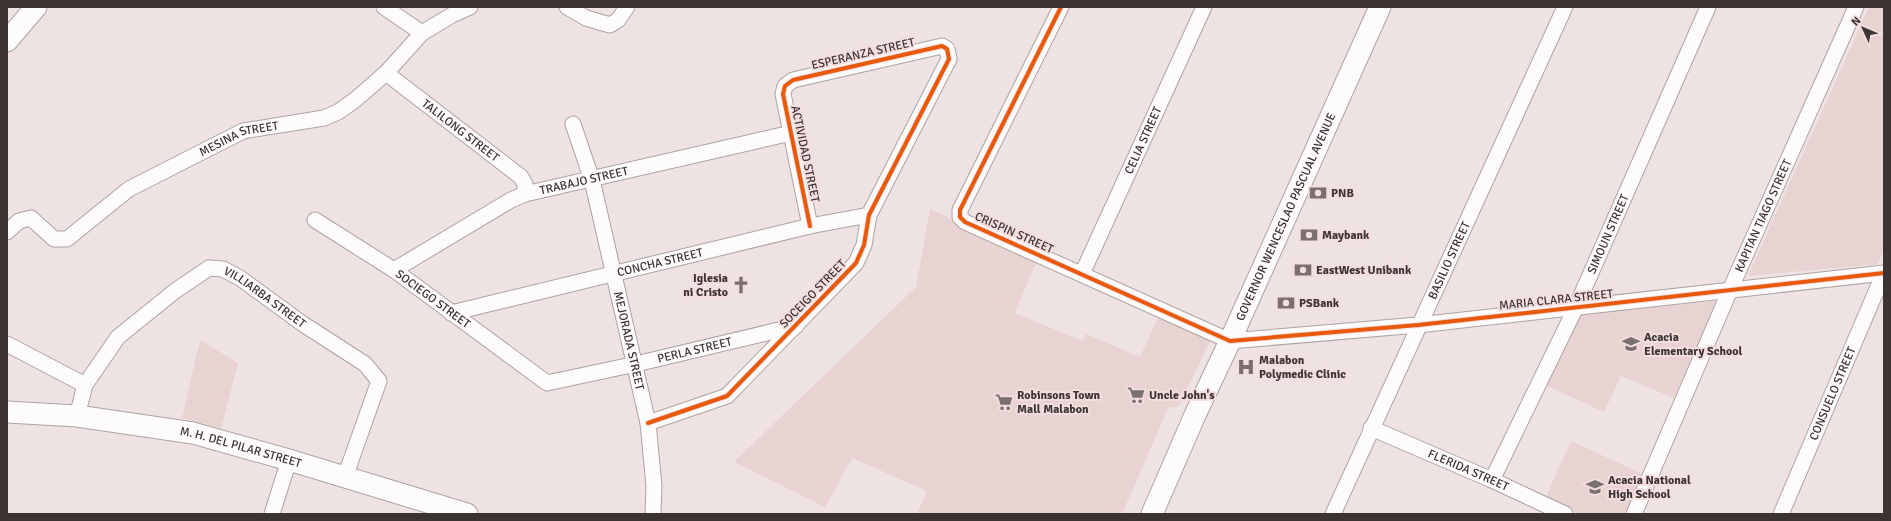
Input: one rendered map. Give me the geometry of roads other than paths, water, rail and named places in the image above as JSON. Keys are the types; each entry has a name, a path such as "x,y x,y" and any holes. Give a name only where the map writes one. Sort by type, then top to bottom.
{"main road":[{"path":"7,41 36,7"},
{"name":"GOVERNOR WENCESLAO PASCUAL AVENUE","path":"1152,514 1195,414 1230,341 1380,7"},
{"name":"M. H. DEL PILAR STREET","path":"7,412 77,416 193,433 289,460 467,514"}],"street":[{"path":"384,7 422,33"},
{"name":"MESINA STREET","path":"7,232 19,221 31,218 54,239 67,239 129,189 243,131 324,118 338,112 355,100 386,73 422,33 452,15 470,7"},
{"path":"567,7 586,18 610,25 618,20 627,7"},
{"name":"CRISPIN STREET","path":"1060,7 960,210 960,216 965,222 1230,341"},
{"name":"CELIA STREET","path":"1082,274 1204,7"},
{"name":"BASILIO STREET","path":"1332,514 1565,7"},
{"name":"SIMOUN STREET","path":"1492,480 1576,307 1708,7"},
{"name":"KAPITAN TIAGO STREET","path":"1634,514 1730,290 1856,7"},
{"name":"ESPERANZA STREET","path":"785,86 793,80 906,53 942,46 947,49"},
{"name":"SOCEIGO STREET","path":"648,423 727,396 856,263 864,245 869,215 949,59 947,49"},
{"name":"TALILONG STREET","path":"386,73 521,177 525,184 525,194"},
{"name":"ACTIVIDAD STREET","path":"785,86 783,94 810,226"},
{"name":"MEJORADA STREET","path":"574,124 592,180 613,273 636,364 648,423 653,472 653,514"},
{"name":"TRABAJO STREET","path":"394,270 511,200 525,194 791,134"},
{"name":"CONCHA STREET","path":"451,312 810,226 869,215"},
{"name":"SOCIEGO STREET","path":"315,220 394,270 547,383"},
{"name":"VILLIARBA STREET","path":"77,416 85,384 118,337 175,291 209,268 223,269 240,278 303,324 365,364 379,380 345,477"},
{"name":"MARIA CLARA STREET","path":"1230,341 1418,325 1884,273"},
{"name":"CONSUELO STREET","path":"1781,514 1884,273"},
{"name":"PERLA STREET","path":"547,383 636,364 796,326"},
{"path":"7,344 85,384"},
{"name":"FLERIDA STREET","path":"1371,428 1492,480 1565,514"},
{"path":"272,514 289,460"}],"place":[{"name":"PNB","path":"1318,193"},
{"name":"Maybank","path":"1309,235"},
{"name":"EastWest Unibank","path":"1303,270"},
{"name":"Iglesia ni Cristo","path":"741,285"},
{"name":"PSBank","path":"1286,303"},
{"name":"Acacia Elementary School","path":"1631,344"},
{"name":"Malabon Polymedic Clinic","path":"1246,367"},
{"name":"Uncle John's","path":"1136,395"},
{"name":"Robinsons Town Mall Malabon","path":"1004,402"},
{"name":"Acacia National High School","path":"1595,487"}]}
